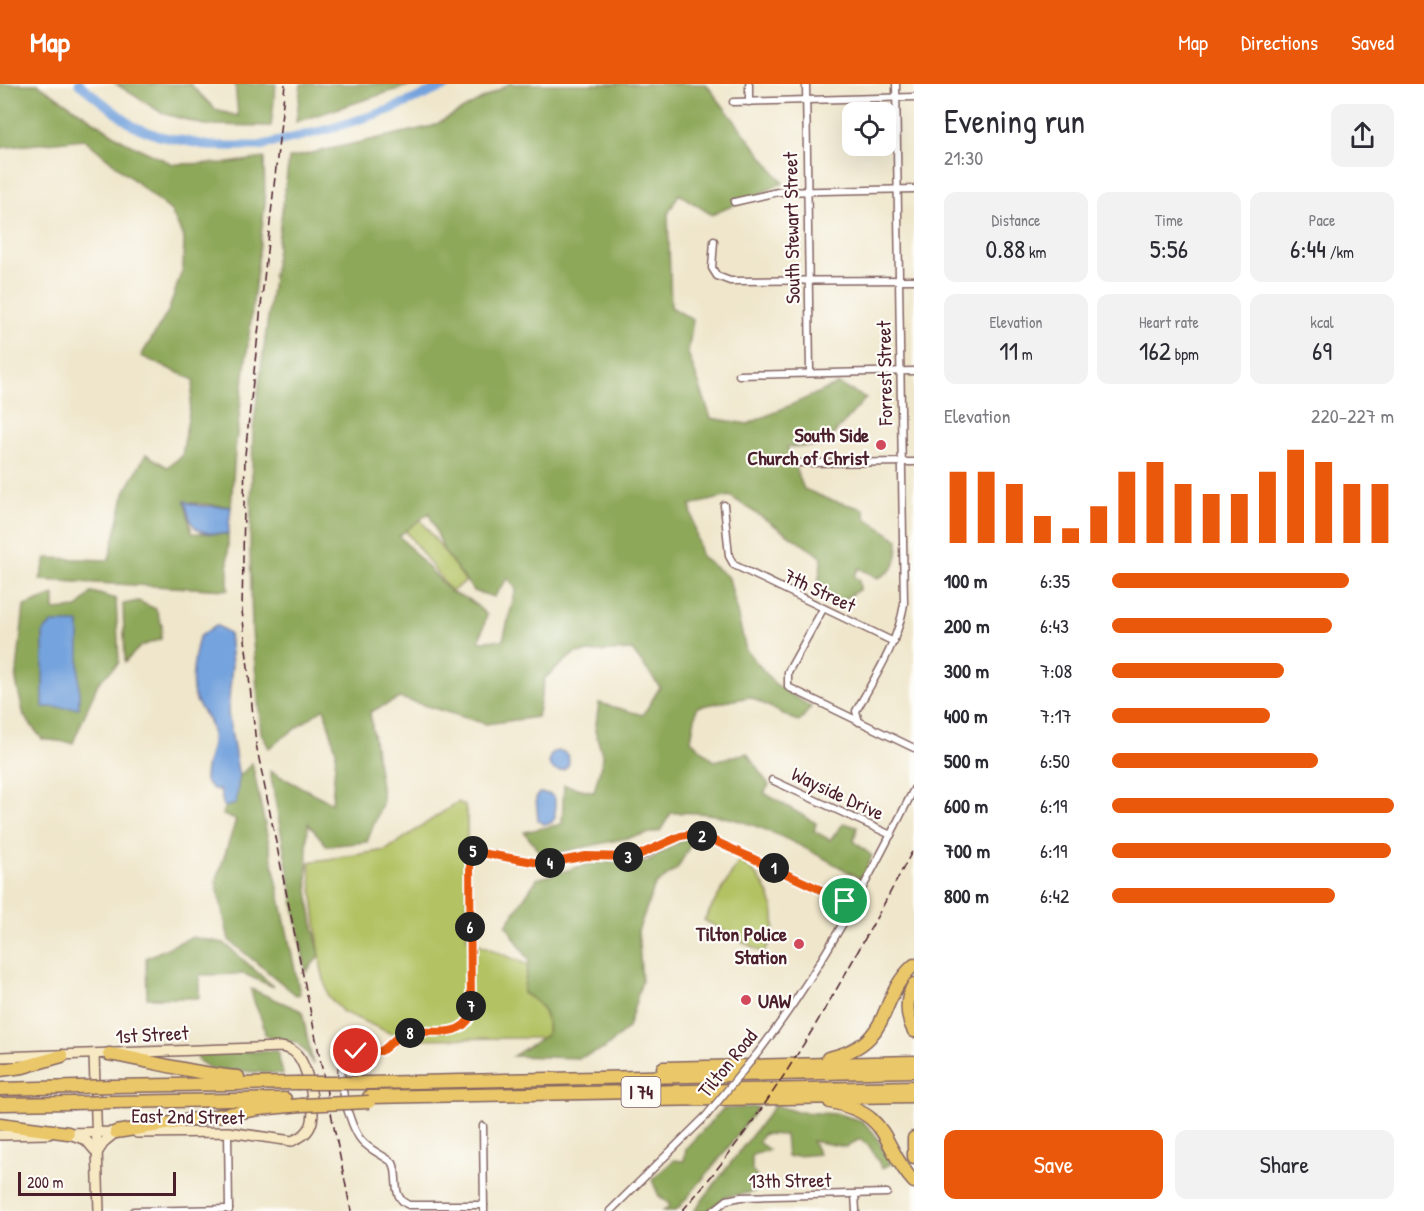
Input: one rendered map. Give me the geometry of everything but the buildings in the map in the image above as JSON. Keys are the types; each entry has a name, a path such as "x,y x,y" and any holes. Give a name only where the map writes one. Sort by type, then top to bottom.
{"highway":[{"path":"806,1064 848,1054 860,1048 871,1037 903,977 914,965"},
{"path":"914,984 907,1003 908,1017 914,1031"},
{"path":"109,1054 218,1076 292,1083"},
{"path":"0,1070 62,1056"},
{"path":"482,1080 681,1067 914,1062"},
{"name":"I 74","path":"0,1089 914,1071"},
{"name":"I 74","path":"0,1104 301,1102 914,1087"},
{"path":"556,1094 665,1100 914,1096"},
{"path":"796,1098 843,1104 863,1111 884,1132 914,1182"},
{"path":"116,1132 301,1102"},
{"path":"0,1124 68,1133"},
{"path":"914,1138 914,1157"}],"street":[{"path":"749,84 749,102"},
{"name":"South Stewart Street","path":"806,84 810,372"},
{"name":"Forrest Street","path":"859,722 856,711 894,642 904,604 896,84"},
{"path":"734,102 914,97"},
{"path":"734,202 778,192 914,189"},
{"path":"714,241 712,268 717,276 730,281 914,280"},
{"path":"739,375 914,371"},
{"path":"800,463 914,462"},
{"name":"7th Street","path":"724,505 729,556 734,566 894,642"},
{"path":"823,609 788,672 788,687 914,747"},
{"name":"Wayside Drive","path":"772,780 891,835"},
{"name":"Tilton Road","path":"610,1211 706,1116 760,1050 806,987 854,904 914,789"},
{"path":"483,1126 484,1208 409,1205 398,1198 393,1163 360,1139 352,1123 340,1071 347,1054 381,1051 401,1034 457,1030 466,1026 471,1016 470,851 545,864 586,856 634,857 692,834 706,837 854,904"},
{"name":"1st Street","path":"0,1058 109,1054 136,1050 281,1047 294,1051 302,1060 311,1096 313,1117 309,1128"},
{"path":"94,1054 99,1211"},
{"name":"East 2nd Street","path":"0,1135 228,1132 291,1141 302,1137 309,1128"},
{"path":"97,1153 105,1141 116,1132"},
{"path":"134,1211 229,1210 228,1132"},
{"path":"68,1133 86,1140 97,1153"},
{"name":"13th Street","path":"713,1211 727,1200 741,1197 887,1193"},
{"path":"855,1194 856,1211"}],"green space":[{"path":"0,84 38,84 127,143 173,164 228,163 264,158 265,203 235,451 231,507 185,502 192,533 228,534 228,590 40,580 46,558 109,560 125,492 146,454 167,467 182,456 194,380 141,356 168,312 183,268 184,239 171,211 84,139 0,148"},
{"path":"116,84 190,84 216,110 238,116 235,84 276,84 271,126 204,125 162,113"},
{"path":"301,84 414,84 296,122"},
{"path":"509,84 706,84 783,183 712,215 679,194 668,214 671,307 693,320 688,353 711,418 748,424 838,384 866,398 823,446 787,447 804,489 828,499 864,509 866,518 898,540 898,553 893,568 878,578 859,568 854,576 859,580 860,589 836,604 817,591 822,557 730,496 690,505 701,556 729,578 746,650 775,684 811,707 799,722 750,697 697,707 691,740 714,761 747,753 769,785 764,793 816,823 814,831 830,840 844,823 857,827 854,841 872,856 861,879 794,842 770,832 722,816 697,813 671,813 660,831 543,856 524,832 562,824 564,785 594,792 603,757 595,731 599,703 643,715 660,687 632,650 575,653 545,678 537,717 486,724 400,698 370,712 383,801 367,842 327,846 308,823 308,889 320,955 306,972 270,771 332,803 336,751 324,708 269,748 261,733 252,630 250,545 253,431 289,158 433,126","holes":["429,513 444,551 474,591 494,597 508,578 516,589 503,640 479,641 487,615 470,600 451,592 399,536"]},
{"path":"420,519 466,581 451,592 405,530"},
{"path":"92,592 116,599 119,663 98,683 73,743 42,739 24,716 16,681 24,606 54,595 54,610 77,608"},
{"path":"138,601 156,609 162,626 161,639 141,646 125,662 123,604"},
{"path":"252,763 300,994 296,995 229,940 216,882 236,820 223,815 224,807 236,803 239,777"},
{"path":"458,802 465,806 467,815 467,939 528,965 523,993 535,1001 545,1014 547,1034 541,1038 403,1039 343,1012 328,996 321,967 309,862 386,850"},
{"path":"684,839 692,842 677,869 655,885 638,931 642,981 628,1028 604,1049 579,1058 513,1056 547,1035 548,1027 543,1010 523,993 529,960 506,925 537,879 596,862 646,862"},
{"path":"739,861 759,878 772,902 774,929 763,953 704,920"},
{"path":"191,937 224,943 274,987 244,974 199,975 199,998 147,998 146,958"},
{"path":"251,989 302,1011 313,1065 307,1053 296,1042 275,1041 265,1035 263,1022"},
{"path":"277,1051 283,1074 211,1069 198,1060 198,1053"},
{"path":"775,1105 797,1112 838,1114 862,1121 874,1133 891,1164 882,1168 870,1147 860,1139 846,1147 812,1141 819,1154 787,1157 785,1135 763,1134 758,1142 769,1150 752,1155 752,1170 761,1183 753,1192 725,1197 709,1211 694,1211"},
{"path":"758,1107 721,1157 676,1211 663,1211 670,1205 659,1196 652,1180 674,1160 684,1161 686,1148 723,1109"}],"water":[{"path":"185,501 201,506 231,507 228,534 203,532 198,529 190,520"},
{"path":"52,623 79,623 79,708 43,707 43,632"},
{"path":"216,625 229,633 232,664 228,713 239,777 236,804 224,807 220,790 213,789 205,781 212,735 210,723 198,705 193,692 194,659 199,637"},
{"path":"555,751 563,751 569,757 569,765 563,771 555,771 549,765 549,757"},
{"path":"539,793 550,794 555,799 555,818 551,823 543,824 538,820 536,798"}],"waterway":[{"path":"79,84 133,126 159,136 211,146 259,146 326,130 389,110 450,84"}],"railway":[{"path":"285,84 245,455 242,610 256,744 351,1211"},
{"path":"682,1211 717,1169 780,1082 863,943 914,848"}],"place":[{"name":"South Side Church of Christ","path":"881,445"},
{"name":"Tilton Police Station","path":"799,944"},
{"name":"UAW","path":"746,1000"}],"route":[{"path":"356,1051 381,1051 401,1034 457,1030 466,1026 471,1016 470,851 545,864 586,856 634,857 644,855 681,836 692,834 706,837 845,901"}]}
